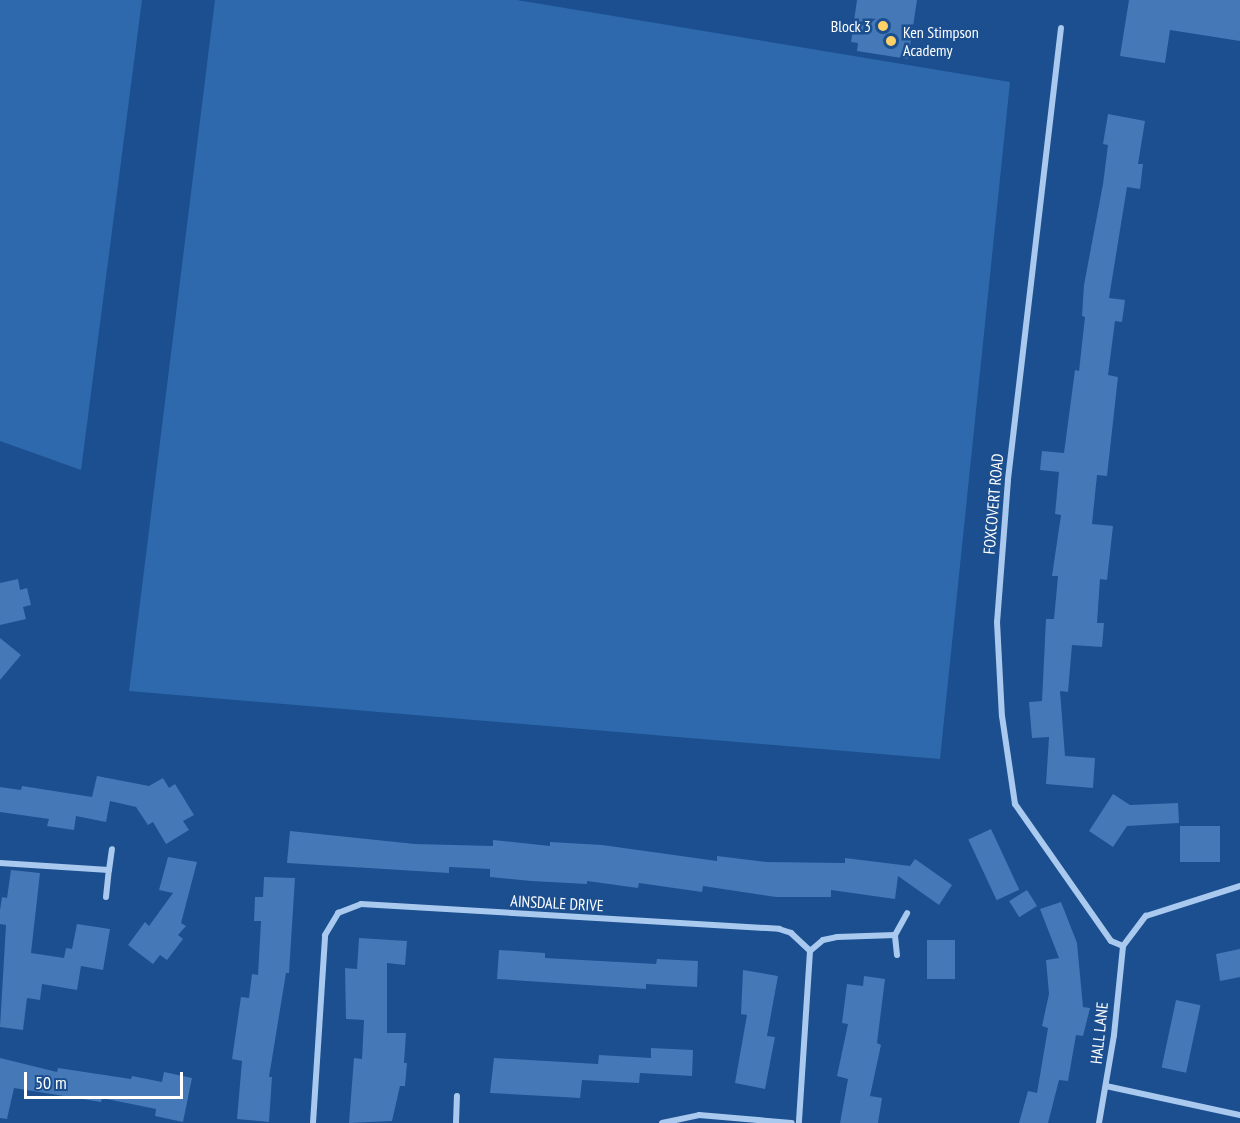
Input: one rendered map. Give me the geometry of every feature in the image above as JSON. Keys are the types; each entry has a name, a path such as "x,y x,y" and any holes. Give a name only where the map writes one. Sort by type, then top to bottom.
{"street":[{"name":"FOXCOVERT ROAD","path":"1062,28 1008,480 997,622 1002,716 1016,804 1111,941 1123,946"},
{"path":"106,897 112,849"},
{"path":"0,863 109,870"},
{"path":"1123,946 1146,916 1240,886"},
{"name":"AINSDALE DRIVE","path":"312,1123 325,935 332,919 352,906 779,929 791,933 810,951"},
{"path":"897,956 895,935 907,914"},
{"path":"799,1123 810,951 823,940 837,937 895,935"},
{"name":"HALL LANE","path":"1099,1123 1106,1086 1123,946"},
{"path":"1106,1086 1240,1115"},
{"path":"456,1123 457,1096"},
{"path":"662,1123 699,1115 792,1123"}],"shaded area":[{"path":"0,0 142,0 81,470 0,441"},
{"path":"215,0 517,0 1010,82 940,759 129,691"}],"building":[{"name":"Block 3","path":"857,0 917,0 908,59 857,51 858,43 851,42"},
{"path":"1129,0 1240,0 1240,41 1170,30 1165,63 1120,56"},
{"path":"1108,114 1145,121 1138,164 1143,164 1140,189 1127,187 1109,298 1125,300 1122,322 1115,321 1108,375 1118,377 1107,476 1097,475 1092,524 1113,526 1107,580 1100,579 1097,623 1104,623 1102,647 1072,645 1068,692 1060,691 1065,756 1095,758 1093,788 1046,784 1049,737 1032,738 1029,702 1042,701 1046,619 1054,619 1058,576 1052,576 1061,515 1055,514 1059,472 1040,470 1042,451 1064,453 1075,370 1079,371 1085,317 1082,316 1084,285 1103,184 1108,145 1103,144"},
{"path":"18,579 20,590 27,588 31,605 23,607 26,619 0,625 0,583"},
{"path":"0,638 21,655 0,680"},
{"path":"97,776 149,786 163,778 169,788 175,784 194,815 183,821 189,830 166,844 153,822 148,825 136,807 110,801 106,822 76,816 74,830 47,826 49,819 0,812 0,787 21,790 22,786 92,797"},
{"path":"1113,794 1130,805 1178,803 1179,823 1127,826 1113,847 1089,831"},
{"path":"1180,826 1220,826 1220,862 1180,862"},
{"path":"991,829 1019,890 997,900 968,840"},
{"path":"290,831 415,844 493,846 493,840 550,846 550,842 602,845 717,861 717,856 766,862 845,863 845,858 910,866 915,859 952,885 939,905 898,876 895,899 831,890 831,897 776,897 703,886 702,892 639,883 638,888 587,881 587,884 490,877 490,869 449,867 449,873 287,863"},
{"path":"168,857 197,862 181,923 186,926 178,935 183,939 167,960 160,955 153,964 128,945 145,922 149,926 173,893 159,890"},
{"path":"11,870 40,873 31,953 64,958 66,948 72,949 77,924 110,929 103,970 81,966 77,990 42,984 40,1000 27,998 23,1030 0,1027 6,925 0,924 0,910 2,897 7,898"},
{"path":"264,877 295,878 289,973 286,973 269,1077 272,1077 269,1122 237,1119 242,1061 232,1059 241,997 249,998 252,974 258,975 261,921 254,921 255,897 263,897"},
{"path":"1027,890 1037,906 1019,917 1009,901"},
{"path":"1061,902 1077,943 1083,1007 1090,1008 1083,1036 1076,1035 1068,1081 1059,1080 1048,1123 1019,1123 1028,1091 1037,1093 1048,1028 1042,1026 1049,994 1046,960 1059,958 1040,909"},
{"path":"359,938 407,941 405,965 387,963 387,1033 406,1033 404,1063 407,1063 405,1086 400,1086 392,1121 349,1123 354,1058 362,1059 364,1020 346,1019 345,968 357,969"},
{"path":"927,940 955,940 955,979 927,979"},
{"path":"1240,949 1240,977 1220,981 1216,954"},
{"path":"499,950 545,953 545,958 656,964 657,959 698,961 697,987 646,984 646,989 497,979"},
{"path":"743,970 778,976 767,1036 775,1037 765,1089 735,1083 747,1015 741,1014"},
{"path":"864,976 885,979 877,1043 881,1045 870,1096 882,1098 878,1123 840,1123 848,1079 837,1076 848,1024 842,1023 847,984 863,986"},
{"path":"1176,1000 1200,1005 1186,1073 1162,1067"},
{"path":"651,1048 693,1050 692,1076 640,1073 639,1083 582,1080 580,1098 490,1093 494,1058 598,1064 599,1055 651,1058"},
{"path":"0,1058 57,1072 58,1068 131,1079 132,1076 162,1082 164,1072 192,1078 183,1122 155,1116 156,1109 102,1098 101,1102 14,1088 7,1119 0,1118"}],"place":[{"name":"Block 3","path":"883,26"},
{"name":"Ken Stimpson Academy","path":"891,41"}]}
